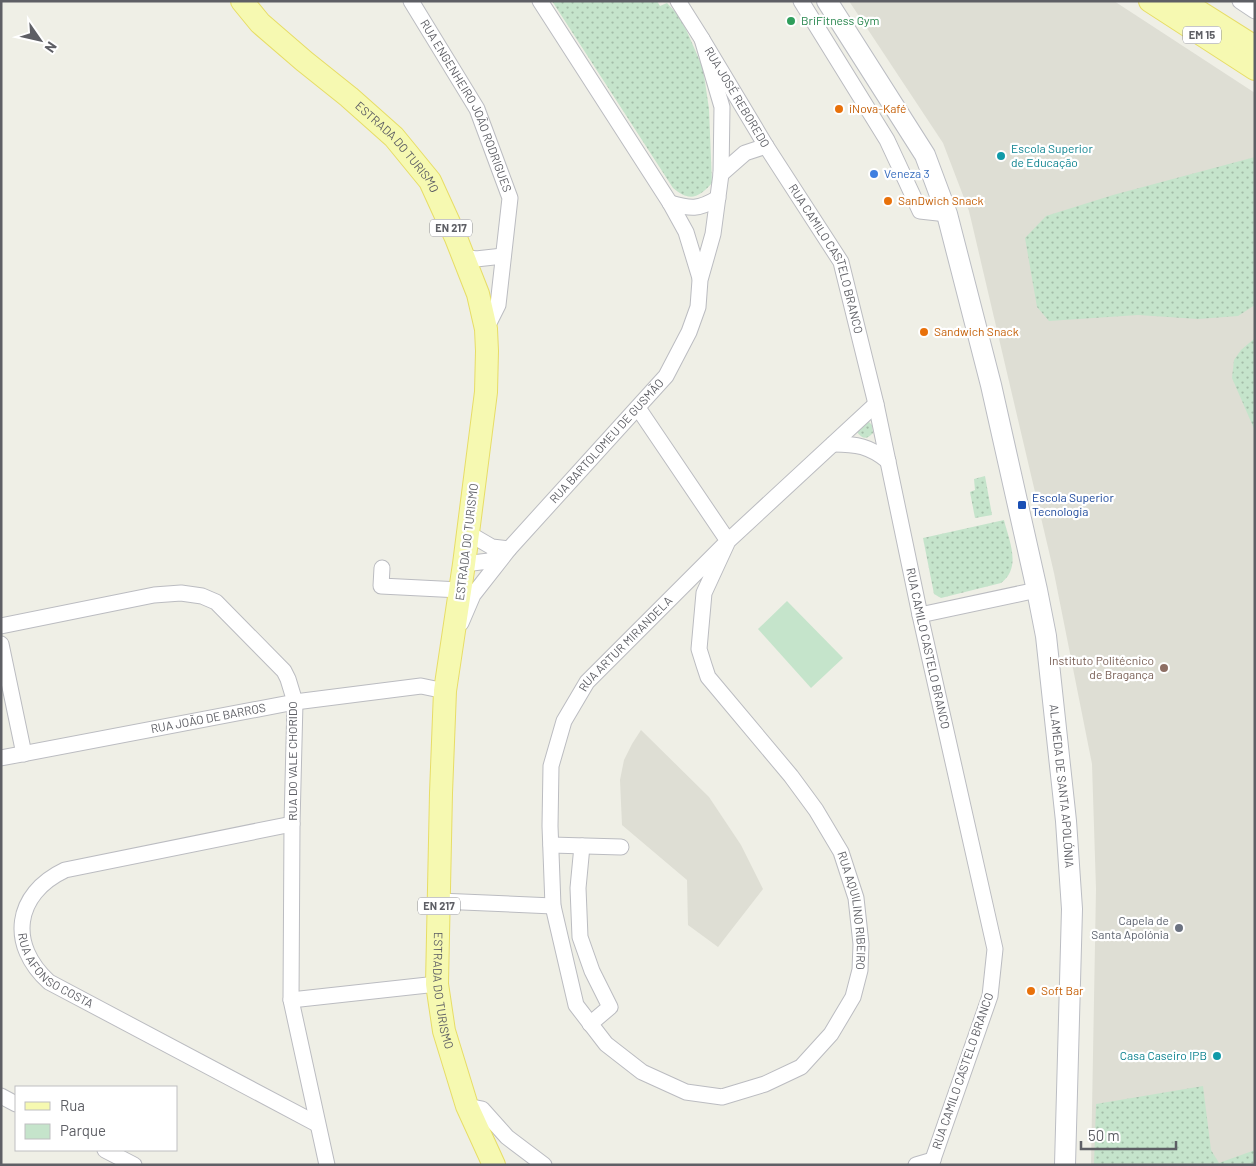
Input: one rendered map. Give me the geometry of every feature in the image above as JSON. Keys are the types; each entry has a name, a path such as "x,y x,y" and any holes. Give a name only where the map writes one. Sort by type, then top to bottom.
{"main road":[{"name":"ESTRADA DO TURISMO","path":"242,1 260,23 350,97 394,137 430,181 478,294 486,329 486,392 454,638 445,691 437,984 444,1031 466,1106 494,1165"},
{"name":"EM 15","path":"1150,1 1255,68"},
{"name":"EM 15","path":"1182,1 1255,47"}],"street":[{"name":"RUA ENGENHEIRO JOÃO RODRIGUES","path":"411,1 478,109 510,198 498,305 486,329"},
{"name":"RUA BARTOLOMEU DE GUSMÃO","path":"540,1 670,203 686,232 700,280"},
{"name":"RUA JOSÉ REBOREDO","path":"678,1 766,146 745,153 721,174"},
{"path":"801,1 887,140 920,211 947,214"},
{"name":"ALAMEDA DE SANTA APOLÓNIA","path":"827,1 925,155 947,214 992,385 1037,590 1046,636 1065,811 1072,909 1064,1165"},
{"path":"1240,1 1255,11"},
{"name":"RUA JOSÉ REBOREDO","path":"702,39 722,107 721,174"},
{"name":"RUA CAMILO CASTELO BRANCO","path":"766,146 841,262 876,404 920,615 995,949 990,996 971,1055 932,1162"},
{"name":"RUA BARTOLOMEU DE GUSMÃO","path":"464,564 489,561 509,549 666,376 689,332 698,308 700,280 713,234 721,174"},
{"path":"670,203 690,208 704,206 718,198"},
{"path":"463,257 476,259 503,256"},
{"name":"RUA ARTUR MIRANDELA","path":"553,906 551,766 564,721 587,682 728,541 876,404"},
{"path":"638,408 728,541"},
{"path":"833,444 855,444 876,451 888,461"},
{"path":"468,533 492,547 509,549"},
{"name":"RUA AQUILINO RIBEIRO","path":"553,906 576,1005 606,1044 642,1072 686,1092 722,1097 765,1084 801,1067 831,1034 853,997 860,970 861,944 856,898 841,852 816,810 792,776 708,677 699,649 704,593 728,541"},
{"path":"454,638 473,596 509,549"},
{"path":"382,568 381,586 460,590"},
{"path":"920,615 1037,590"},
{"name":"RUA DO VALE CHORIDO","path":"1,626 154,595 181,593 202,596 216,602 284,671 295,702 291,1000 327,1165"},
{"path":"1,644 24,754"},
{"name":"RUA JOÃO DE BARROS","path":"1,758 295,702 421,686 445,691"},
{"name":"RUA AFONSO COSTA","path":"292,824 65,870 52,876 32,896 25,910 22,927 23,944 37,971 49,982 318,1124"},
{"path":"551,845 621,847"},
{"path":"582,846 578,888 580,937 592,971 610,1007 590,1024"},
{"path":"439,900 553,906"},
{"path":"291,1000 437,984"},
{"path":"1,1096 15,1103"},
{"path":"466,1106 482,1110 536,1164"},
{"path":"107,1151 134,1165"},
{"path":"916,1165 932,1162"}],"shaded area":[{"name":"Instituto Politécnico de Bragança","path":"849,1 1114,1 1255,93 1255,1165 1091,1165 1096,889 1092,764 1054,573 969,211 943,143"},
{"path":"641,730 709,797 741,845 763,889 718,947 688,925 687,880 622,825 620,780 624,760"}],"green space":[{"path":"552,1 657,1 660,6 667,3 681,18 703,68 709,109 712,183 703,192 689,197 673,188"},
{"path":"1255,157 1255,305 1238,316 1198,319 1138,315 1049,321 1037,307 1025,238 1046,216 1113,195"},
{"path":"1255,338 1255,431 1232,378 1234,360 1241,350"},
{"path":"868,421 872,425 873,433 867,438 857,432"},
{"path":"985,476 992,515 975,518 970,492 975,490 974,479"},
{"path":"1004,520 1012,553 1011,569 1007,577 1001,583 941,598 934,594 923,538"},
{"path":"787,601 843,658 811,688 758,629"},
{"path":"1203,1086 1211,1150 1219,1163 1255,1150 1255,1165 1094,1165 1096,1104"}],"place":[{"name":"BriFitness Gym","path":"791,21"},
{"name":"iNova-Kafé","path":"839,109"},
{"name":"Escola Superior de Educação","path":"1001,156"},
{"name":"Veneza 3","path":"874,174"},
{"name":"SanDwich Snack","path":"888,201"},
{"name":"Sandwich Snack","path":"924,332"},
{"name":"Escola Superior Tecnologia","path":"1022,505"},
{"name":"Instituto Politécnico de Bragança","path":"1164,668"},
{"name":"Capela de Santa Apolónia","path":"1179,928"},
{"name":"Soft Bar","path":"1031,991"},
{"name":"Casa Caseiro IPB","path":"1217,1056"}]}
